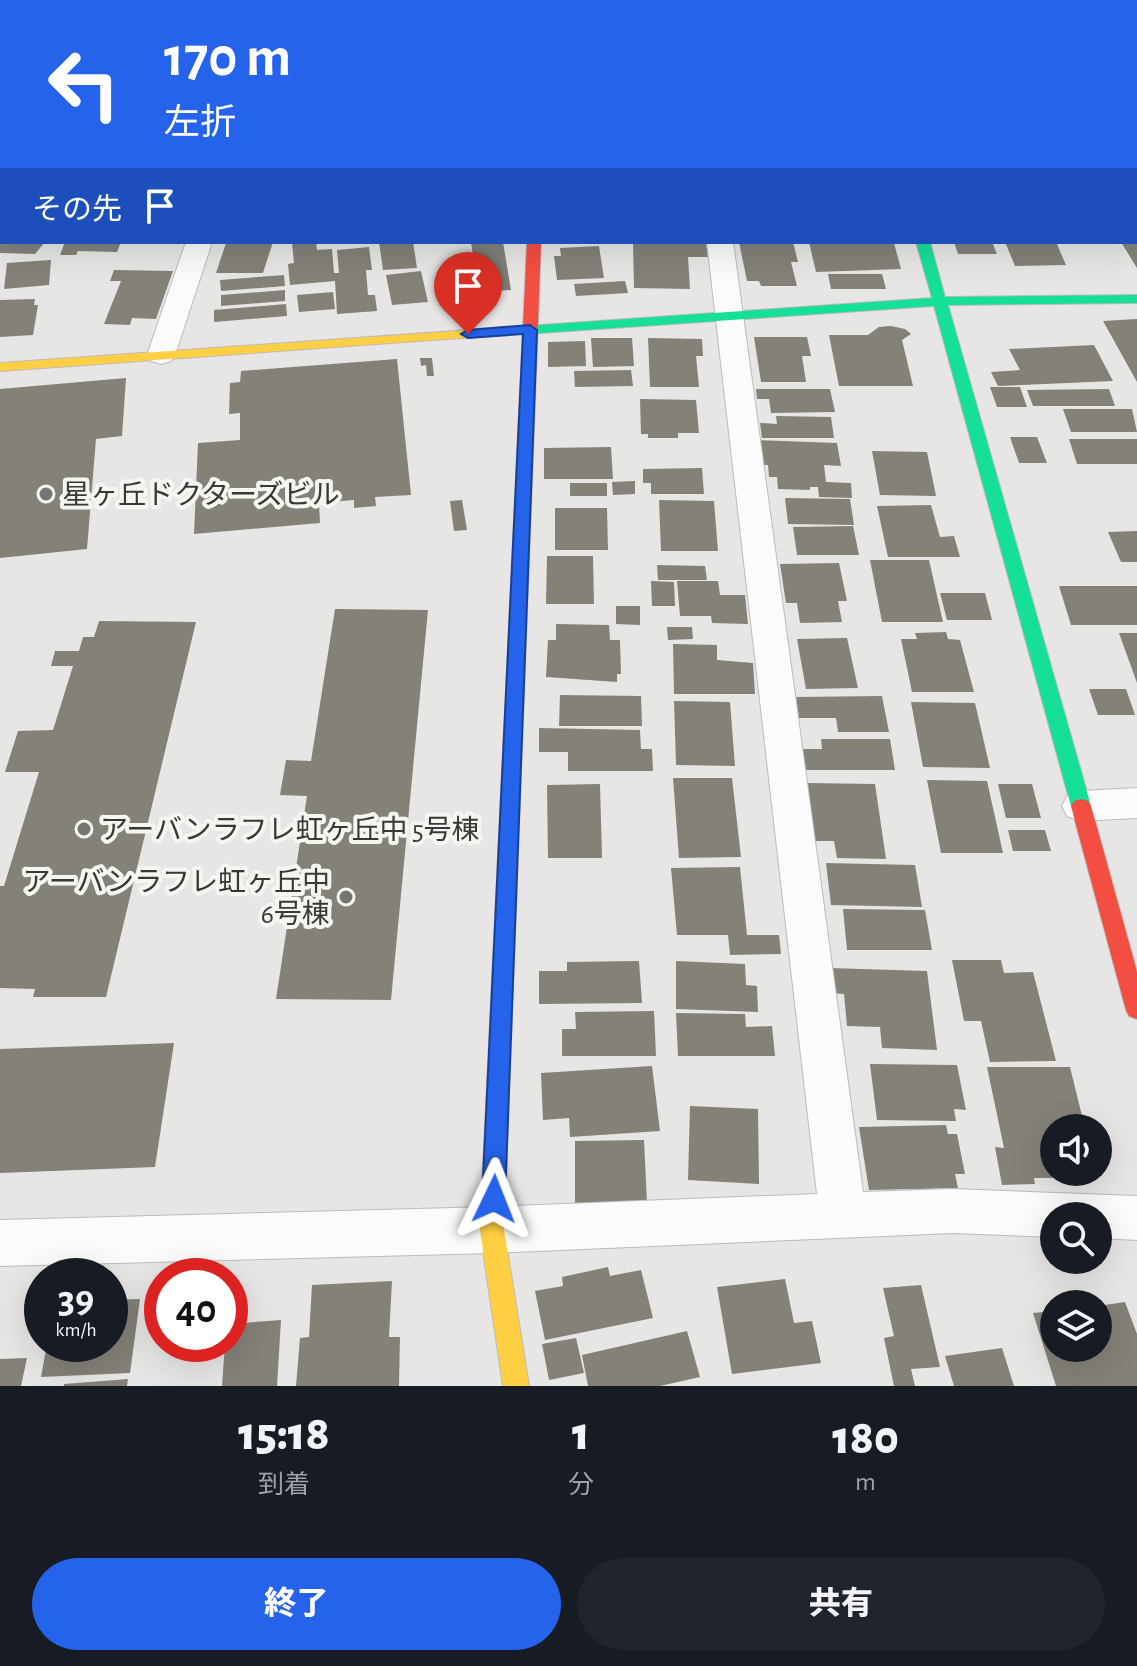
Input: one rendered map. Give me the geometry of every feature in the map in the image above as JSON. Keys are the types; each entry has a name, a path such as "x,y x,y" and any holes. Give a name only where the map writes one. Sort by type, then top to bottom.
{"street":[{"path":"161,355 198,244"},
{"path":"516,1386 492,1230 534,244"},
{"path":"720,244 843,1216"},
{"path":"924,244 1137,1010"},
{"path":"0,367 942,301 1137,299"},
{"path":"1081,806 1137,803"},
{"path":"0,1243 492,1230 953,1211 1040,1214"},
{"path":"1112,1217 1137,1218"}],"building":[{"path":"0,244 43,244 35,254 0,253"},
{"path":"64,244 120,244 117,252 78,251 76,255 60,255"},
{"path":"226,244 272,244 263,273 216,273"},
{"path":"292,244 316,244 317,250 332,249 334,273 339,273 337,250 369,247 372,270 366,270 368,295 375,295 377,311 337,314 335,281 290,285 288,264 294,263"},
{"path":"379,244 413,244 417,268 383,270"},
{"path":"471,244 503,244 511,290 493,291 495,300 480,301"},
{"path":"633,244 706,244 708,257 688,257 690,289 634,288"},
{"path":"739,244 794,244 798,262 791,262 797,286 761,286 759,281 747,281"},
{"path":"809,244 894,244 901,269 816,272"},
{"path":"955,244 993,244 997,254 958,254"},
{"path":"1006,244 1057,244 1066,265 1015,266"},
{"path":"1122,244 1137,244 1137,268"},
{"path":"599,246 604,278 557,280 554,256 561,256 560,248"},
{"path":"51,260 49,285 4,289 7,263"},
{"path":"114,270 173,271 156,319 132,318 130,325 104,324 121,281 110,281"},
{"path":"421,271 428,302 392,305 386,275"},
{"path":"828,274 882,274 886,289 831,289"},
{"path":"284,275 285,286 221,291 220,280"},
{"path":"625,281 628,293 576,296 574,284"},
{"path":"285,290 285,301 221,306 221,295"},
{"path":"333,292 335,309 299,312 297,295"},
{"path":"35,299 34,305 38,305 33,335 0,337 0,300"},
{"path":"286,304 287,316 214,322 214,310"},
{"path":"1137,319 1137,382 1103,321"},
{"path":"879,327 905,329 911,334 902,340 913,386 839,386 829,335 868,335"},
{"path":"754,337 807,337 811,356 802,356 806,382 761,382"},
{"path":"591,338 632,338 634,366 593,367"},
{"path":"648,338 702,339 703,356 696,356 699,387 650,387"},
{"path":"585,341 586,366 548,367 548,342"},
{"path":"1094,345 1113,381 998,386 991,372 1020,370 1009,349"},
{"path":"420,358 432,358 434,376 427,376 426,365 421,366"},
{"path":"397,359 411,495 375,497 376,506 354,508 354,500 319,503 320,523 194,534 198,443 240,440 240,413 229,414 230,383 240,382 241,371"},
{"path":"631,370 633,386 575,387 574,371"},
{"name":"星ヶ丘ドクターズビル","path":"126,378 122,436 96,439 87,549 0,558 0,389"},
{"path":"990,387 1020,387 1027,407 997,407"},
{"path":"756,389 830,389 835,412 771,413 769,399 757,399"},
{"path":"1109,389 1115,406 1033,406 1027,390"},
{"path":"640,399 696,400 699,433 678,433 678,438 648,438 648,434 641,434"},
{"path":"1063,409 1132,409 1137,432 1071,432"},
{"path":"776,416 831,417 834,438 762,438 760,423 777,424"},
{"path":"1010,437 1037,437 1047,463 1019,463"},
{"path":"1069,439 1137,439 1137,464 1077,464"},
{"path":"752,440 837,443 841,466 824,465 826,482 851,483 852,498 819,497 818,487 810,487 810,490 778,489 777,477 769,477 768,465 761,465"},
{"path":"611,447 613,479 544,479 544,448"},
{"path":"872,451 927,452 936,496 880,495"},
{"path":"702,468 704,494 651,494 651,483 643,483 643,469"},
{"path":"635,481 635,494 613,495 612,482"},
{"path":"570,483 607,483 607,496 570,496"},
{"path":"785,498 850,499 854,525 788,524"},
{"path":"462,500 467,530 454,531 450,501"},
{"path":"659,500 714,501 718,551 661,551"},
{"path":"931,505 940,537 954,536 960,557 888,557 877,506"},
{"path":"555,508 607,508 608,550 555,550"},
{"path":"853,526 859,555 797,555 793,527"},
{"path":"1137,531 1137,562 1121,562 1108,532"},
{"path":"547,556 593,556 594,604 546,604"},
{"path":"870,560 929,560 943,622 882,622"},
{"path":"839,563 847,601 838,601 842,622 800,623 797,603 786,603 780,564"},
{"path":"657,565 705,566 707,580 658,580"},
{"path":"651,581 674,582 675,606 652,606"},
{"path":"677,581 718,581 720,595 745,595 748,624 712,623 711,616 680,616"},
{"path":"1059,586 1137,586 1137,625 1071,625"},
{"path":"940,593 985,593 992,620 947,620"},
{"path":"616,606 640,606 640,625 616,624"},
{"name":"アーバンラフレ虹ヶ丘中 6号棟","path":"335,609 428,610 391,1000 276,999 307,796 280,795 286,760 311,761"},
{"name":"アーバンラフレ虹ヶ丘中 5号棟","path":"99,621 196,622 106,997 33,997 35,989 0,988 0,886 4,886 39,772 5,772 18,731 53,730 73,666 51,666 55,651 79,651 83,637 94,637"},
{"path":"556,624 609,625 610,640 620,640 621,674 617,674 617,682 546,677 548,640 556,640"},
{"path":"667,627 692,627 693,639 668,640"},
{"path":"946,632 948,639 960,640 974,692 912,692 901,639 917,639 915,633"},
{"path":"1119,633 1137,633 1137,683"},
{"path":"847,638 858,688 806,689 797,639"},
{"path":"673,644 717,645 717,660 753,663 755,694 674,694"},
{"path":"1089,689 1126,689 1135,715 1098,715"},
{"path":"560,695 641,696 642,726 559,726"},
{"path":"882,696 889,732 838,732 836,718 799,718 796,697"},
{"path":"674,701 730,702 735,766 676,765"},
{"path":"911,702 975,703 990,768 923,767"},
{"path":"539,728 640,730 641,749 652,749 653,771 568,771 568,752 539,752"},
{"path":"821,739 890,739 895,770 805,770 802,749 822,749"},
{"path":"673,778 732,778 741,857 679,858"},
{"path":"927,780 987,781 1003,853 941,853"},
{"path":"807,783 875,784 886,859 837,858 834,841 813,841"},
{"path":"600,784 602,858 548,858 547,785"},
{"path":"998,784 1032,784 1041,818 1006,818"},
{"path":"1008,830 1045,830 1051,851 1013,851"},
{"path":"826,863 915,865 922,907 831,905"},
{"path":"740,867 747,935 779,935 781,954 730,955 728,935 677,935 671,868"},
{"path":"843,909 925,910 932,950 847,950"},
{"path":"952,960 1001,960 1004,973 1033,972 1056,1061 990,1062 981,1021 964,1021"},
{"path":"639,961 642,1003 539,1004 539,971 567,971 567,962"},
{"path":"676,961 745,964 746,985 757,986 758,1012 676,1009"},
{"path":"829,968 927,971 937,1050 882,1048 880,1027 847,1026 844,994 831,993"},
{"path":"654,1011 656,1056 562,1056 562,1029 576,1029 575,1012"},
{"path":"676,1013 745,1014 746,1027 772,1026 775,1056 678,1056"},
{"path":"174,1043 155,1167 0,1173 0,1049"},
{"path":"870,1064 957,1065 966,1110 954,1109 956,1121 877,1120"},
{"path":"652,1066 660,1131 570,1137 569,1118 543,1120 541,1073"},
{"path":"987,1067 1070,1067 1082,1114 1040,1114 1040,1178 1034,1178 1035,1184 1002,1185 995,1147 1004,1148"},
{"path":"690,1106 758,1109 759,1184 688,1180"},
{"path":"946,1125 948,1134 957,1134 965,1174 955,1174 958,1188 869,1190 859,1127"},
{"path":"644,1140 647,1203 575,1203 575,1141"},
{"path":"608,1267 610,1276 641,1270 653,1318 545,1340 535,1291 563,1286 562,1277"},
{"path":"785,1279 794,1323 812,1321 821,1363 732,1374 717,1287"},
{"path":"392,1281 389,1337 400,1337 399,1386 296,1386 300,1338 309,1337 312,1285"},
{"path":"921,1285 940,1367 911,1369 915,1386 894,1386 884,1338 894,1336 883,1288"},
{"path":"128,1299 140,1299 130,1373 41,1377 44,1362 128,1362"},
{"path":"1125,1302 1137,1334 1137,1386 1056,1386 1048,1362 1112,1362 1112,1304"},
{"path":"1040,1312 1040,1335 1033,1313"},
{"path":"281,1320 277,1386 222,1386 224,1362 248,1362 248,1323"},
{"path":"687,1331 700,1377 660,1386 588,1386 582,1355"},
{"path":"576,1338 584,1373 549,1380 542,1344"},
{"path":"1002,1348 1014,1386 954,1386 945,1356"},
{"path":"24,1358 26,1362 21,1386 0,1386 0,1359"},
{"path":"128,1379 127,1386 64,1386 64,1384"}],"traffic: fast":[{"path":"924,244 1081,806"},
{"path":"526,330 942,301 1137,299"}],"traffic: slow":[{"path":"0,367 526,330"},
{"path":"515,690 492,1230 516,1386"}],"traffic: jam":[{"path":"515,690 534,244"},
{"path":"1081,806 1137,1010"}],"place":[{"name":"星ヶ丘ドクターズビル","path":"46,494"},
{"name":"アーバンラフレ虹ヶ丘中 5号棟","path":"84,829"},
{"name":"アーバンラフレ虹ヶ丘中 6号棟","path":"346,897"}],"route":[{"path":"468,334 530,330 494,1199"}]}
